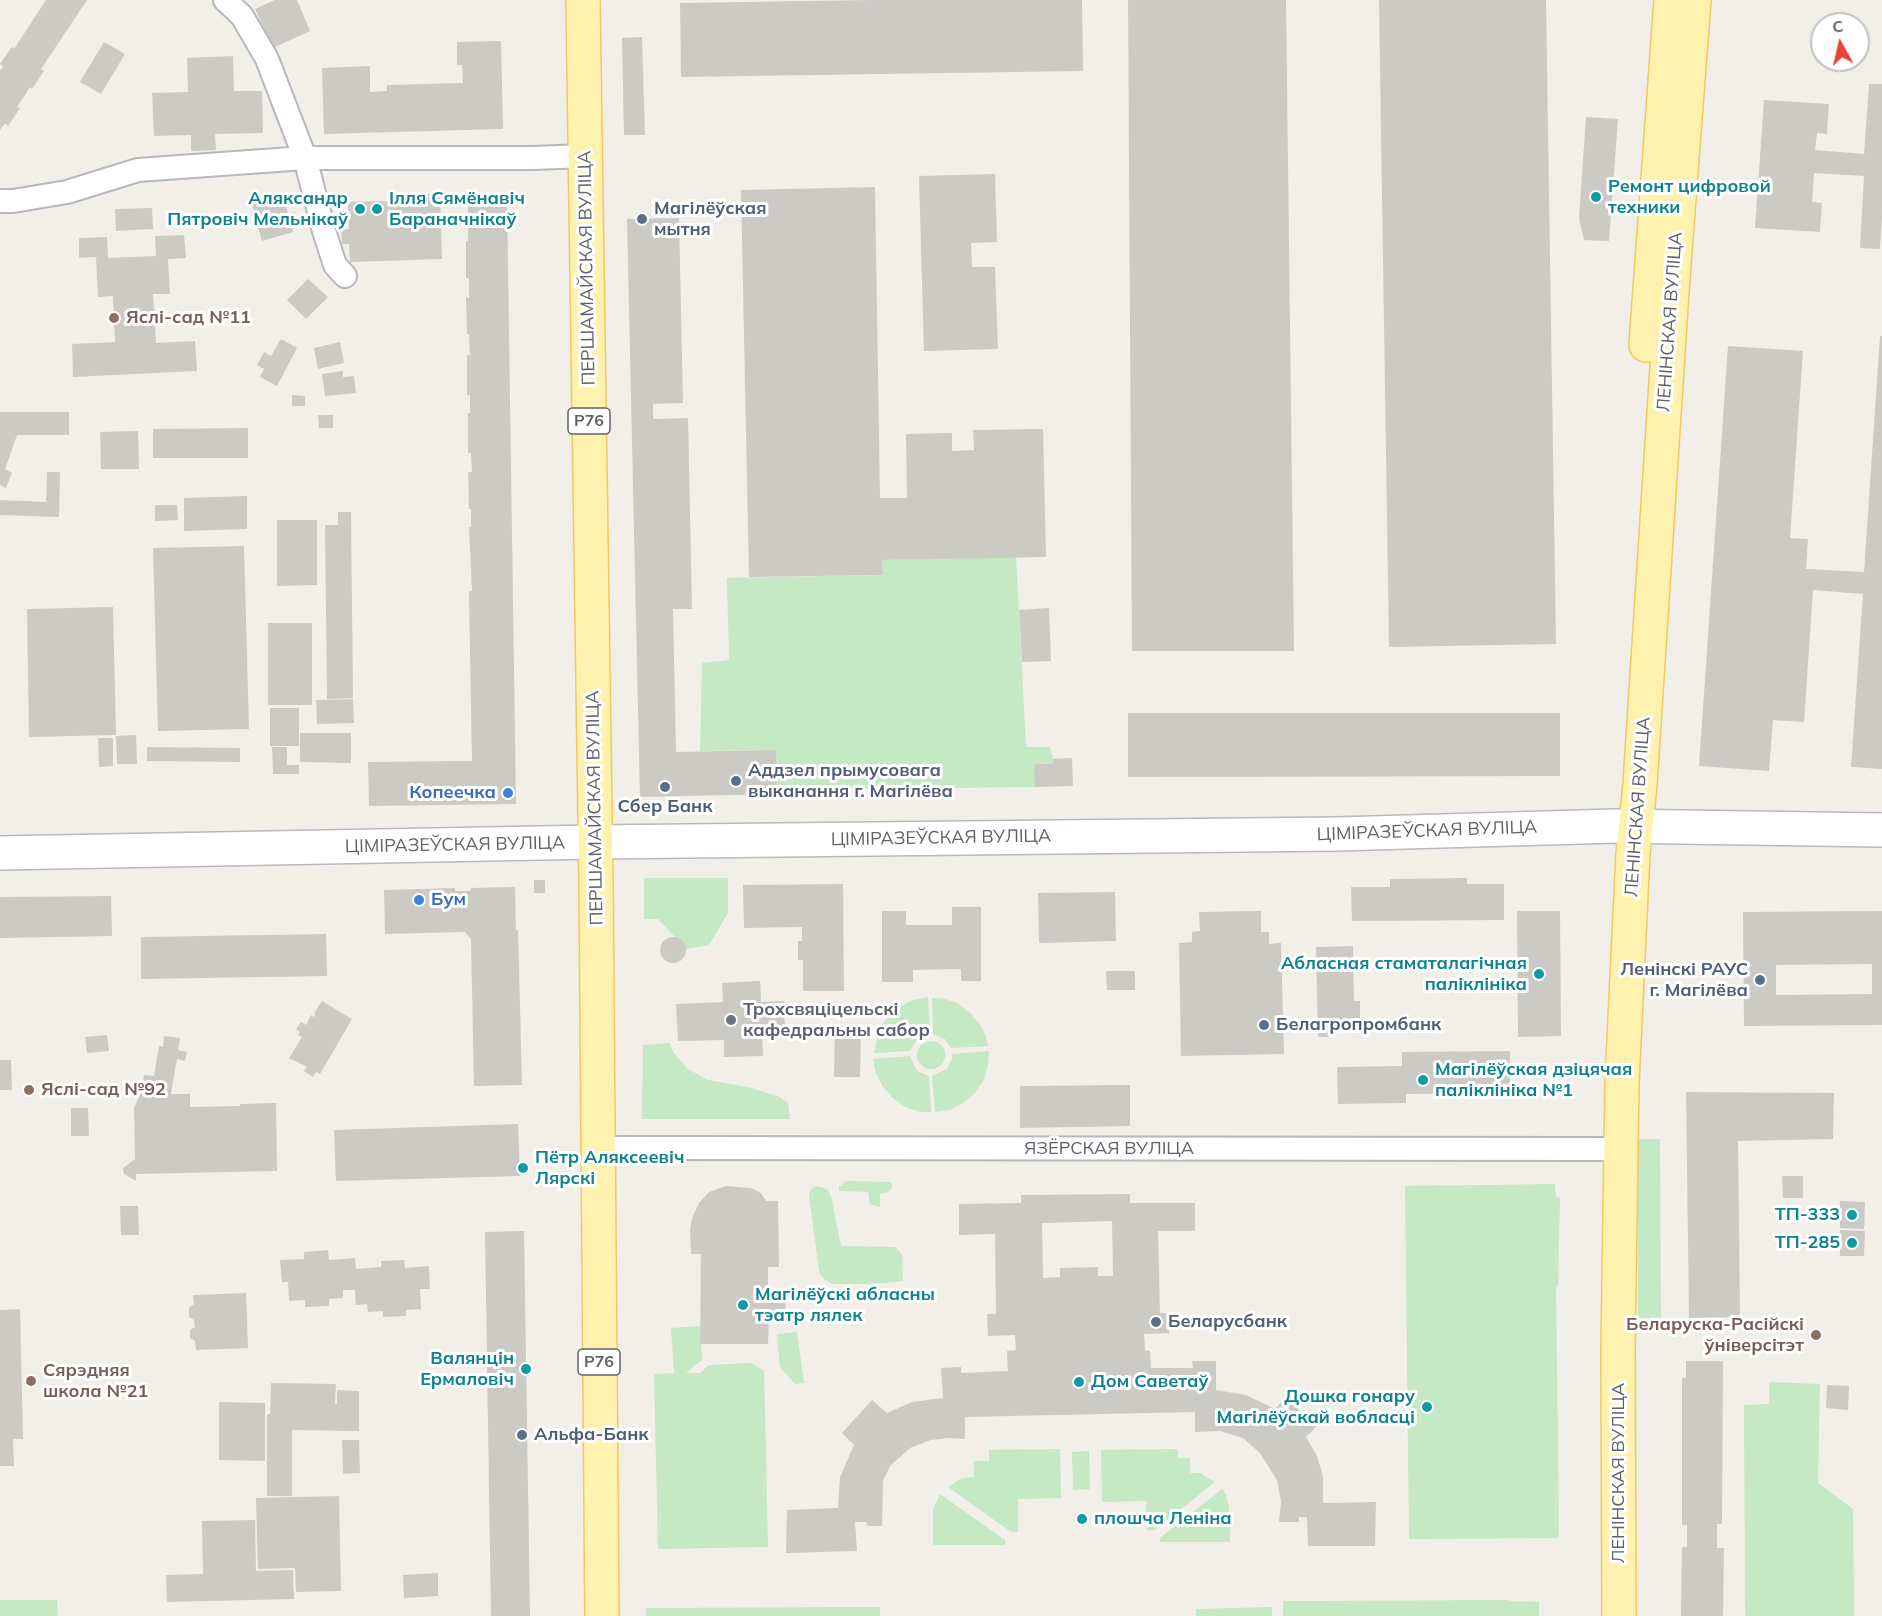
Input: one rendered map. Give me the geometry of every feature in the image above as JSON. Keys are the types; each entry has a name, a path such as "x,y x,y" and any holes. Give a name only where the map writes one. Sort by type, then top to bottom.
{"main road":[{"name":"ПЕРШАМАЙСКАЯ ВУЛІЦА","path":"583,0 595,842 602,1616"},
{"name":"ЛЕНІНСКАЯ ВУЛІЦА","path":"1595,1616 1611,1149 1622,1082 1625,826 1620,773 1650,265 1671,0"},
{"name":"ЛЕНІНСКАЯ ВУЛІЦА","path":"1625,826 1640,785 1671,300 1694,0"},
{"name":"ЦІМІРАЗЕЎСКАЯ ВУЛІЦА","path":"0,853 595,842 1337,834 1625,826 1882,830"},
{"name":"ЛЕНІНСКАЯ ВУЛІЦА","path":"1611,1149 1618,1349 1618,1616"}],"street":[{"path":"225,0 242,16 267,59 305,158 335,265 345,276"},
{"path":"0,201 67,192 138,170 305,158 585,156"},
{"name":"ЯЗЁРСКАЯ ВУЛІЦА","path":"597,1148 1611,1149"}],"green space":[{"path":"1016,557 1026,747 1050,747 1053,759 1053,764 1035,764 1035,787 777,790 776,750 700,751 702,663 729,660 727,578 882,575 882,560"},
{"path":"644,878 728,878 728,913 709,945 686,949 658,919 644,919"},
{"path":"928,997 930,1034 919,1037 910,1051 874,1053 879,1029 888,1017 899,1007 913,1000"},
{"path":"932,998 942,998 957,1003 969,1012 979,1023 988,1046 951,1048 945,1039 933,1034"},
{"path":"931,1041 941,1045 945,1055 941,1065 931,1069 921,1065 917,1055 921,1045"},
{"path":"670,1043 673,1052 688,1069 708,1080 752,1088 780,1097 788,1103 790,1119 642,1119 643,1045"},
{"path":"989,1051 988,1066 983,1081 975,1093 950,1110 935,1112 932,1076 947,1069 952,1054"},
{"path":"910,1056 917,1071 929,1076 931,1112 920,1112 905,1107 883,1087 876,1073 873,1059"},
{"path":"1638,1139 1660,1139 1661,1328 1638,1321"},
{"path":"846,1181 890,1182 893,1186 890,1191 880,1194 880,1207 870,1204 868,1192 839,1191 839,1187"},
{"path":"1555,1184 1556,1197 1560,1198 1558,1286 1556,1287 1559,1538 1409,1539 1405,1186"},
{"path":"816,1186 827,1189 831,1196 841,1246 895,1247 902,1254 903,1281 831,1284 822,1277 819,1271 809,1194"},
{"path":"700,1326 702,1360 686,1373 700,1373 709,1365 750,1363 764,1370 768,1547 658,1549 654,1374 674,1373 671,1328"},
{"path":"797,1332 804,1383 795,1384 780,1367 777,1334"},
{"path":"1769,1382 1820,1384 1818,1483 1853,1509 1854,1616 1745,1616 1744,1405 1769,1404"},
{"path":"1060,1449 1061,1498 1018,1499 1018,1532 1011,1532 948,1487 962,1478 974,1477 974,1461 989,1461 989,1450"},
{"path":"1178,1449 1178,1458 1190,1458 1190,1473 1200,1473 1215,1482 1155,1530 1147,1530 1146,1501 1102,1502 1101,1450"},
{"path":"1089,1451 1090,1489 1073,1490 1072,1452"},
{"path":"1222,1489 1229,1507 1230,1542 1160,1542 1160,1538"},
{"path":"940,1494 1005,1540 1005,1545 933,1545 933,1509"},
{"path":"0,1600 57,1600 58,1616 0,1616"},
{"path":"1510,1600 1539,1602 1539,1616 1283,1616 1283,1601"},
{"path":"880,1607 880,1616 646,1616 646,1608"},
{"path":"1272,1607 1272,1616 1196,1616 1196,1609"}],"building":[{"path":"46,0 87,0 41,69 44,71 17,107 20,108 8,126 5,123 0,130 0,71 3,66 0,64 12,47 14,49"},
{"path":"275,0 297,0 310,31 273,48 255,9"},
{"path":"1082,0 1083,71 681,77 680,3"},
{"path":"1128,0 1286,0 1294,651 1132,651"},
{"path":"1379,0 1546,0 1556,644 1389,647"},
{"path":"642,37 645,135 624,135 622,38"},
{"path":"501,41 503,129 324,134 322,68 370,66 370,92 387,91 387,85 463,83 462,65 457,65 457,42"},
{"path":"104,42 125,54 101,94 80,82"},
{"path":"233,56 234,91 262,91 263,133 215,134 216,150 191,151 191,135 154,136 152,93 188,92 187,58"},
{"path":"1869,84 1882,84 1880,249 1860,248 1864,176 1814,173 1812,202 1822,203 1820,232 1755,228 1764,100 1829,104 1827,134 1817,133 1815,150 1864,154"},
{"name":"Ремонт цифровой техники","path":"1586,117 1618,119 1609,241 1584,240 1579,219"},
{"path":"995,174 997,242 971,243 972,267 995,267 998,349 924,351 919,176"},
{"path":"875,187 880,498 907,498 906,434 952,433 952,451 974,450 973,430 1043,429 1046,557 882,560 883,575 749,577 741,190"},
{"path":"282,194 288,213 295,212 298,223 291,225 293,232 262,241 251,203"},
{"path":"421,194 440,194 442,259 350,262 349,244 342,244 341,229 349,229 348,202 421,200"},
{"path":"468,198 507,198 516,804 369,806 368,762 472,761 469,596 469,591 472,591 469,527 471,527 471,509 469,509 468,472 472,472 471,453 468,453 470,395 467,395 467,355 470,355 466,297 469,298 469,278 466,278"},
{"path":"152,208 153,229 116,231 115,209"},
{"path":"679,218 683,403 653,404 653,419 688,418 692,609 673,609 676,752 776,750 777,794 640,797 627,219"},
{"path":"184,235 186,258 168,259 170,294 153,294 156,343 195,341 197,371 73,377 72,344 115,342 113,296 98,297 96,257 79,258 79,238 107,237 108,258 156,256 155,236"},
{"path":"308,279 328,297 306,319 287,300"},
{"path":"1880,336 1882,336 1882,769 1851,767 1863,594 1813,590 1804,722 1773,720 1769,771 1699,766 1728,346 1803,351 1790,538 1808,539 1806,569 1864,572"},
{"path":"281,339 297,348 277,386 260,377 264,369 257,365 264,352 271,356"},
{"path":"340,342 344,363 318,369 314,348"},
{"path":"343,371 343,377 354,376 356,393 325,396 322,374"},
{"path":"292,395 305,396 305,406 292,406"},
{"path":"0,412 69,412 69,435 17,435 5,469 12,473 6,488 0,485"},
{"path":"318,415 333,415 333,428 319,428"},
{"path":"248,428 248,458 153,458 153,429"},
{"path":"138,431 139,469 101,469 100,432"},
{"path":"47,472 60,472 59,517 0,515 0,500 46,502"},
{"path":"247,496 247,529 184,531 184,498"},
{"path":"155,505 177,505 178,520 155,521"},
{"path":"338,512 351,512 353,698 327,699 325,525 338,525"},
{"path":"277,520 317,520 317,585 277,586"},
{"path":"244,546 249,729 158,731 153,548"},
{"path":"113,607 116,735 29,737 27,609"},
{"path":"1049,608 1051,661 1022,662 1019,610"},
{"path":"268,623 312,623 312,705 268,705"},
{"path":"353,699 354,723 317,724 316,700"},
{"path":"270,708 299,708 299,746 270,746"},
{"path":"1128,713 1560,713 1560,776 1128,777"},
{"path":"300,733 351,733 351,763 300,762"},
{"path":"136,735 137,764 117,764 116,736"},
{"path":"98,738 113,738 113,766 99,767"},
{"path":"147,747 240,748 240,762 147,761"},
{"path":"272,747 287,747 287,765 299,765 299,774 273,774"},
{"path":"1072,758 1073,786 1035,787 1034,764 1053,764 1053,759"},
{"path":"1467,878 1467,884 1504,884 1504,920 1352,921 1351,887 1390,887 1390,879"},
{"path":"534,880 545,880 545,893 534,893"},
{"path":"843,884 844,991 803,991 803,960 798,960 798,941 802,941 802,927 744,928 743,885"},
{"path":"515,887 522,1085 474,1086 471,939 465,932 385,934 384,890 455,888 455,891 471,891 471,888"},
{"path":"1115,892 1116,941 1039,943 1038,893"},
{"path":"111,896 112,936 0,938 0,897"},
{"path":"952,907 981,907 981,981 961,981 961,969 913,970 913,982 882,982 882,911 906,911 906,925 952,925"},
{"path":"1261,911 1261,932 1269,932 1269,944 1281,943 1284,1054 1181,1056 1179,943 1192,942 1192,932 1200,931 1199,912"},
{"name":"Абласная стаматалагічная паліклініка","path":"1517,911 1560,911 1561,1036 1518,1037"},
{"name":"Ленінскі РАУС г. Магілёва","path":"1882,911 1882,1025 1744,1026 1743,912","holes":["1872,964 1872,994 1776,995 1776,965"]},
{"path":"326,934 327,976 141,979 141,937"},
{"path":"673,937 682,941 686,950 682,959 673,963 664,959 660,950 664,941"},
{"path":"1353,946 1354,1001 1360,1001 1360,1022 1334,1023 1334,1037 1318,1037 1316,947"},
{"path":"1106,971 1135,971 1135,990 1107,990"},
{"name":"Трохсвяціцельскі кафедральны сабор","path":"760,981 761,1002 784,1001 785,1036 762,1037 763,1056 724,1057 724,1040 678,1041 676,1004 723,1002 722,983"},
{"path":"322,1001 352,1019 320,1074 316,1072 313,1077 304,1071 307,1067 289,1058 302,1037 298,1035 300,1032 296,1029 301,1022 306,1025 311,1015 314,1017"},
{"path":"835,1026 861,1026 860,1077 834,1077"},
{"path":"107,1035 109,1051 87,1053 85,1037"},
{"path":"164,1036 180,1038 178,1050 187,1052 185,1061 177,1059 171,1094 190,1094 190,1107 276,1103 277,1171 136,1174 136,1181 124,1174 123,1168 135,1159 134,1108 141,1092 144,1075 154,1076 159,1046 163,1047"},
{"name":"Магілёўская дзіцячая паліклініка №1","path":"1510,1051 1510,1093 1406,1094 1406,1103 1338,1104 1337,1067 1402,1066 1402,1052"},
{"path":"0,1060 11,1060 12,1090 0,1090"},
{"path":"1130,1085 1130,1126 1020,1128 1020,1086"},
{"path":"1686,1092 1834,1093 1833,1139 1738,1141 1740,1317 1689,1318"},
{"path":"71,1108 88,1108 89,1136 71,1136"},
{"path":"518,1124 520,1176 336,1181 334,1130"},
{"path":"1782,1176 1803,1176 1803,1198 1783,1198"},
{"path":"726,1186 751,1188 761,1193 766,1201 778,1201 779,1267 768,1267 768,1292 785,1292 786,1317 769,1317 768,1344 700,1344 701,1254 691,1254 690,1229 699,1203 709,1192"},
{"name":"Дом Саветаў","path":"1130,1194 1130,1203 1195,1203 1195,1231 1158,1231 1160,1313 1168,1313 1169,1333 1144,1334 1145,1350 1150,1351 1151,1368 1193,1368 1192,1361 1216,1361 1216,1390 1246,1395 1275,1409 1286,1397 1316,1427 1306,1437 1317,1456 1323,1476 1323,1503 1376,1502 1375,1546 1308,1546 1307,1517 1299,1517 1299,1522 1279,1522 1281,1501 1277,1480 1260,1453 1243,1438 1220,1431 1195,1432 1195,1412 965,1417 965,1439 931,1440 910,1448 890,1466 883,1481 882,1526 868,1526 866,1522 855,1522 857,1551 786,1553 787,1510 838,1508 840,1477 854,1445 842,1433 872,1400 887,1413 912,1402 943,1398 941,1368 961,1367 961,1373 1008,1371 1007,1351 1016,1350 1015,1335 988,1336 987,1314 996,1314 995,1234 959,1235 959,1204 1021,1203 1021,1195","holes":["1112,1221 1113,1276 1098,1276 1098,1267 1060,1268 1060,1277 1043,1278 1042,1223"]},
{"name":"ТП-333","path":"1840,1201 1865,1202 1864,1229 1840,1228"},
{"path":"120,1206 138,1206 139,1235 121,1235"},
{"name":"ТП-285","path":"1840,1230 1865,1231 1864,1256 1840,1256"},
{"path":"524,1231 530,1616 491,1616 485,1232"},
{"path":"328,1250 329,1260 355,1258 356,1269 381,1267 381,1261 404,1260 405,1268 429,1266 430,1289 420,1289 421,1309 406,1310 406,1316 383,1317 383,1311 368,1312 367,1304 356,1305 355,1290 343,1290 343,1298 329,1299 329,1306 305,1307 305,1300 289,1301 288,1282 282,1282 280,1260 304,1259 304,1252"},
{"path":"246,1293 248,1348 196,1350 195,1341 190,1338 190,1330 195,1327 194,1320 189,1317 189,1308 194,1304 193,1295"},
{"path":"20,1309 23,1439 13,1439 14,1466 0,1466 0,1310"},
{"path":"1686,1361 1723,1361 1722,1524 1717,1524 1717,1548 1724,1548 1723,1616 1681,1616 1682,1547 1687,1547 1687,1525 1682,1525 1682,1378 1686,1378"},
{"path":"271,1383 336,1384 335,1404 337,1404 337,1390 359,1391 359,1431 292,1430 292,1496 267,1496 267,1415 270,1414"},
{"path":"1827,1385 1849,1386 1848,1410 1826,1408"},
{"path":"219,1402 265,1403 265,1461 219,1460"},
{"path":"342,1440 359,1440 360,1473 343,1474"},
{"path":"339,1496 341,1591 296,1592 295,1568 258,1569 256,1498"},
{"path":"255,1520 256,1571 293,1570 294,1599 167,1602 166,1575 203,1574 202,1521"},
{"path":"438,1573 438,1596 404,1598 403,1575"}],"place":[{"name":"Ремонт цифровой техники","path":"1596,197"},
{"name":"Аляксандр Пятровіч Мельнікаў","path":"360,209"},
{"name":"Ілля Сямёнавіч Бараначнікаў","path":"377,209"},
{"name":"Магілёўская мытня","path":"642,219"},
{"name":"Яслі-сад №11","path":"114,318"},
{"name":"Аддзел прымусовага выканання г. Магілёва","path":"736,781"},
{"name":"Сбер Банк","path":"665,787"},
{"name":"Копеечка","path":"508,793"},
{"name":"Бум","path":"419,900"},
{"name":"Абласная стаматалагічная паліклініка","path":"1539,974"},
{"name":"Ленінскі РАУС г. Магілёва","path":"1760,980"},
{"name":"Трохсвяціцельскі кафедральны сабор","path":"731,1020"},
{"name":"Белагропромбанк","path":"1264,1025"},
{"name":"Магілёўская дзіцячая паліклініка №1","path":"1423,1080"},
{"name":"Яслі-сад №92","path":"29,1090"},
{"name":"Пётр Аляксеевіч Лярскі","path":"523,1168"},
{"name":"ТП-333","path":"1852,1215"},
{"name":"ТП-285","path":"1852,1243"},
{"name":"Магілёўскі абласны тэатр лялек","path":"743,1305"},
{"name":"Беларусбанк","path":"1156,1322"},
{"name":"Беларуска-Расійскі ўніверсітэт","path":"1816,1335"},
{"name":"Валянцін Ермаловіч","path":"526,1369"},
{"name":"Сярэдняя школа №21","path":"31,1381"},
{"name":"Дом Саветаў","path":"1079,1382"},
{"name":"Дошка гонару Магілёўскай вобласці","path":"1427,1407"},
{"name":"Альфа-Банк","path":"522,1435"},
{"name":"плошча Леніна","path":"1082,1519"}]}
